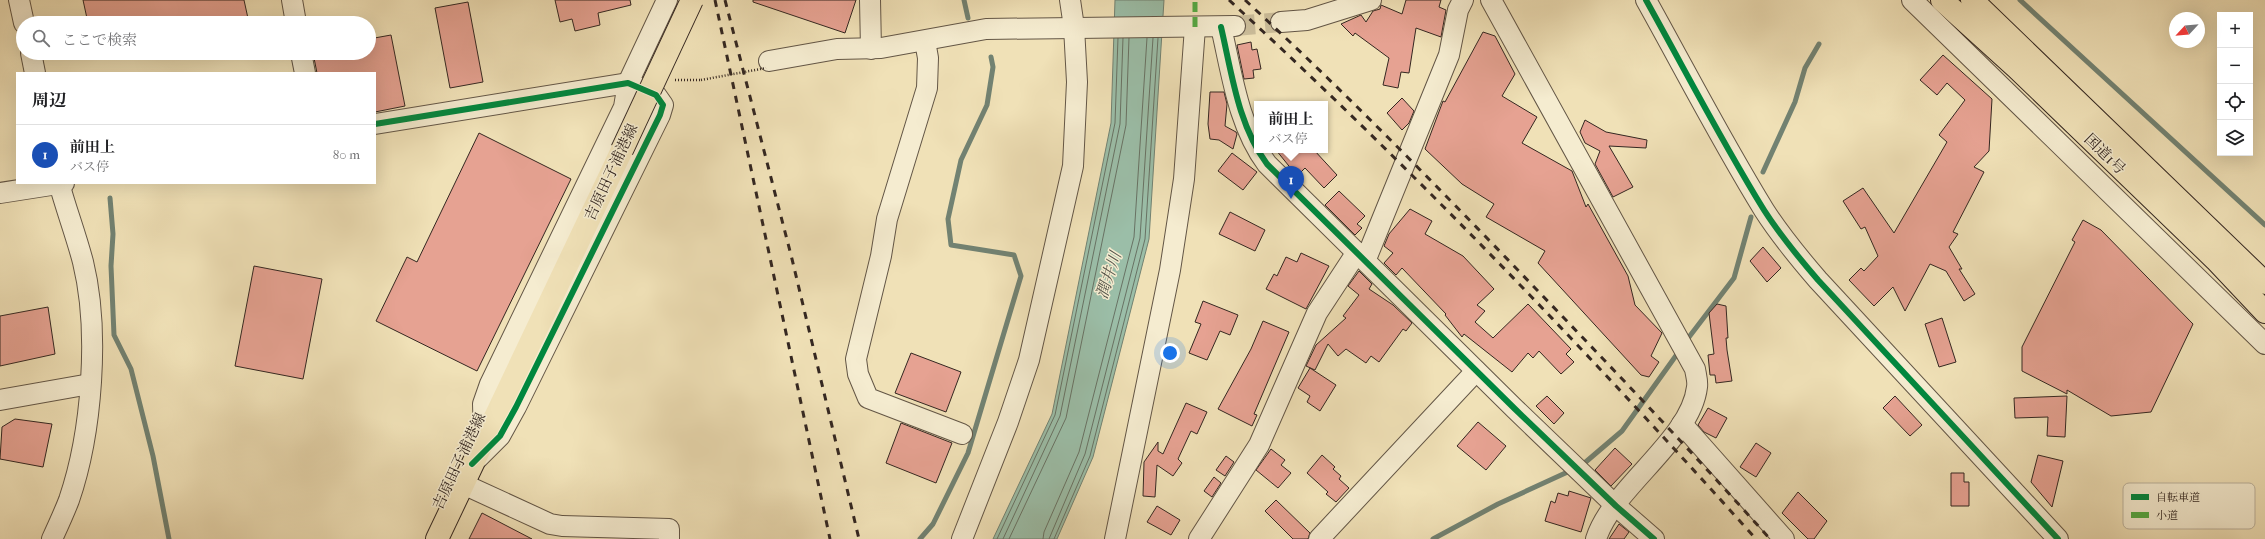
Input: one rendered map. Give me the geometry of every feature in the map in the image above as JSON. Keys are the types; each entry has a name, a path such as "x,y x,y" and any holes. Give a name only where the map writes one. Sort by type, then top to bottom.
{"main road":[{"name":"吉原田子浦港線","path":"437,539 692,0"},
{"name":"国道1号","path":"1942,0 2017,68 2216,260 2265,312"},
{"name":"国道1号","path":"1972,0 2265,283"}],"street":[{"path":"19,0 22,16"},
{"path":"292,0 295,16"},
{"path":"484,438 483,404 490,384 624,107 628,83 667,0"},
{"path":"863,49 870,0"},
{"path":"962,539 1008,422 1029,360 1073,166 1076,82 1074,27 1070,0"},
{"path":"1281,22 1307,20 1371,0"},
{"path":"1199,539 1259,445 1317,314 1361,256 1450,55 1458,10 1463,0"},
{"path":"1491,0 1695,369 1697,386 1694,401 1682,424 1604,521 1596,539"},
{"path":"1646,0 1761,204 1789,245 1818,280 2058,539"},
{"path":"1912,0 2265,344"},
{"path":"768,64 837,49 863,49 986,29 1074,27 1228,27 1239,106 1254,147"},
{"path":"1115,539 1173,248 1184,179 1195,27"},
{"path":"924,40 928,58 927,88 887,219 881,256 856,359 858,374 868,398 962,434"},
{"path":"32,60 35,72"},
{"path":"303,60 305,72"},
{"path":"376,124 628,83 656,95 663,105 660,115 516,407 500,436 472,464"},
{"path":"1259,153 1267,164 1476,372 1616,506 1654,539"},
{"path":"0,193 55,184"},
{"path":"52,539 69,500 83,448 90,384 91,317 83,263 61,184"},
{"path":"2199,280 2216,260"},
{"path":"1319,539 1476,372"},
{"path":"0,400 90,384"},
{"path":"1682,424 1784,539"},
{"path":"463,484 550,524 562,526 669,529 669,539"},
{"path":"946,539 955,535 979,499"}],"path":[{"path":"701,80 768,64"}],"water":[{"name":"潤井川","path":"1115,0 1164,0 1149,239 1093,457 1057,539 993,539 1052,414 1111,123"}],"building":[{"path":"83,0 244,0 247,16 86,16"},
{"path":"555,0 630,0 631,5 598,13 600,25 575,31 572,19 560,22"},
{"path":"753,0 856,0 845,33 753,2"},
{"path":"1406,0 1441,0 1439,7 1446,10 1441,37 1416,28 1409,73 1401,72 1398,88 1383,85 1389,58 1355,33 1353,36 1341,24 1361,15 1366,22 1373,11 1380,9 1381,5 1402,14"},
{"path":"468,2 483,82 450,88 435,8"},
{"path":"1483,32 1495,36 1515,74 1502,96 1537,117 1522,143 1572,171 1586,207 1588,204 1628,276 1635,305 1662,333 1651,356 1659,362 1649,377 1641,375 1538,263 1545,251 1486,217 1494,204 1462,184 1425,149 1443,101 1445,102"},
{"path":"391,35 405,106 376,112 376,72 317,72 314,60 376,60 376,38"},
{"path":"1251,42 1252,50 1257,49 1261,69 1253,70 1254,78 1244,79 1237,45"},
{"path":"1943,55 1992,99 1989,151 1974,167 1984,172 1953,232 1958,234 1949,247 1962,269 1959,269 1975,294 1964,301 1946,271 1930,264 1905,311 1893,287 1874,306 1849,280 1861,268 1864,271 1878,256 1865,227 1861,229 1843,201 1863,188 1894,233 1947,142 1939,135 1965,100 1947,83 1937,95 1920,80"},
{"path":"1210,92 1224,92 1227,104 1225,126 1237,134 1233,149 1219,140 1210,139 1208,124"},
{"path":"1402,98 1414,111 1409,123 1402,130 1387,113"},
{"path":"1585,120 1606,132 1647,140 1646,148 1609,146 1633,187 1613,197 1595,164 1600,151 1585,143 1580,132"},
{"path":"479,133 571,179 477,371 376,321 407,257 417,262"},
{"path":"1232,153 1257,172 1243,190 1218,171"},
{"path":"1278,153 1317,153 1337,175 1324,188 1305,168 1297,176"},
{"path":"1339,191 1365,216 1357,224 1362,228 1355,235 1325,205"},
{"path":"1410,209 1432,221 1425,234 1463,256 1494,289 1477,305 1485,311 1475,322 1493,338 1528,304 1571,349 1566,354 1574,362 1561,374 1539,351 1533,358 1528,353 1512,372 1464,334 1462,337 1445,315 1446,314 1402,268 1396,275 1384,263 1393,253 1384,246 1389,234"},
{"path":"1230,212 1265,230 1255,251 1219,234"},
{"path":"2083,220 2101,230 2193,324 2151,412 2111,416 2067,390 2067,394 2022,371 2022,347 2075,242 2072,240"},
{"path":"1763,247 1781,268 1767,282 1750,261"},
{"path":"1301,253 1329,266 1306,309 1266,289 1274,274 1277,276 1286,257 1297,262"},
{"path":"254,266 322,279 303,379 235,366"},
{"path":"1359,271 1372,284 1369,289 1393,305 1412,323 1406,331 1403,329 1379,362 1371,356 1366,363 1346,349 1338,356 1328,344 1315,370 1306,366 1316,345 1346,318 1343,316 1359,295 1348,286"},
{"path":"1203,301 1238,315 1230,335 1220,331 1207,360 1189,353 1201,324 1195,322"},
{"path":"1717,304 1726,306 1728,338 1726,338 1732,381 1716,383 1715,375 1710,375 1708,355 1714,354 1709,313"},
{"path":"48,307 55,354 0,366 0,316"},
{"path":"1942,318 1956,362 1939,367 1925,324"},
{"path":"1263,321 1289,332 1254,414 1257,415 1252,426 1218,409 1251,349"},
{"path":"911,353 961,372 946,412 895,393"},
{"path":"1310,368 1336,385 1320,411 1307,402 1310,396 1298,388"},
{"path":"1547,396 1564,413 1554,424 1536,406"},
{"path":"1895,396 1922,425 1910,436 1883,408"},
{"path":"2067,396 2065,437 2047,436 2048,417 2015,418 2014,398"},
{"path":"1186,403 1207,412 1197,434 1191,431 1178,459 1182,463 1173,476 1157,465 1155,497 1143,496 1144,462 1158,442 1158,451 1163,454"},
{"path":"1708,408 1727,418 1716,438 1704,432 1698,425"},
{"path":"15,419 52,424 43,467 0,459 2,427"},
{"path":"1478,422 1506,446 1486,470 1457,446"},
{"path":"901,423 952,443 936,483 886,463"},
{"path":"1756,443 1771,453 1756,477 1740,467"},
{"path":"1615,448 1632,464 1611,486 1595,470"},
{"path":"1271,449 1285,460 1281,465 1291,473 1278,488 1256,470"},
{"path":"1322,455 1335,467 1333,469 1341,476 1339,479 1349,488 1336,502 1326,494 1328,492 1307,473"},
{"path":"2038,455 2063,461 2052,507 2031,482"},
{"path":"1226,456 1234,462 1225,476 1216,470"},
{"path":"1951,473 1964,473 1964,482 1969,482 1969,506 1951,506"},
{"path":"1214,477 1221,483 1212,497 1204,491"},
{"path":"1569,491 1591,498 1581,532 1545,521 1551,501 1555,503 1558,493 1568,496"},
{"path":"1798,492 1827,521 1814,539 1808,539 1782,513"},
{"path":"1276,500 1310,533 1308,539 1293,539 1265,511"},
{"path":"1157,506 1180,520 1171,535 1147,522"},
{"path":"482,513 532,539 469,539"},
{"path":"1619,524 1629,532 1624,539 1609,539"}],"waterway":[{"path":"964,0 968,18"},
{"path":"2020,0 2265,225"},
{"path":"1763,172 1795,102 1805,68 1819,44"},
{"path":"920,539 933,524 968,453 1021,276 1014,255 951,245 948,219 961,160 987,105 993,67 991,57"},
{"path":"110,198 113,234 111,266 114,335 131,369 153,456 169,539"},
{"path":"1686,341 1734,278 1751,217"},
{"path":"1581,466 1622,431 1680,350"},
{"path":"1433,539 1498,504 1572,470"}],"tunnel":[{"path":"1235,26 1281,22"}],"railway":[{"path":"715,0 830,539"},
{"path":"725,0 792,259 859,539"},
{"path":"1229,0 1366,130 1499,263 1629,400 1756,539"},
{"path":"1245,0 1357,107 1466,216 1655,413 1770,539"}],"marked path":[{"path":"1195,0 1195,27"}],"cycle path":[{"path":"1646,0 1733,158 1764,210 1783,237 1818,280 2058,539"},
{"path":"1221,27 1237,98 1254,143"},
{"path":"376,124 628,83 656,95 663,105 660,115 516,407 500,436 472,464"},
{"path":"1260,153 1267,164 1515,409 1616,506 1654,539"}],"place":[{"name":"前田上","path":"1291,199"}]}
